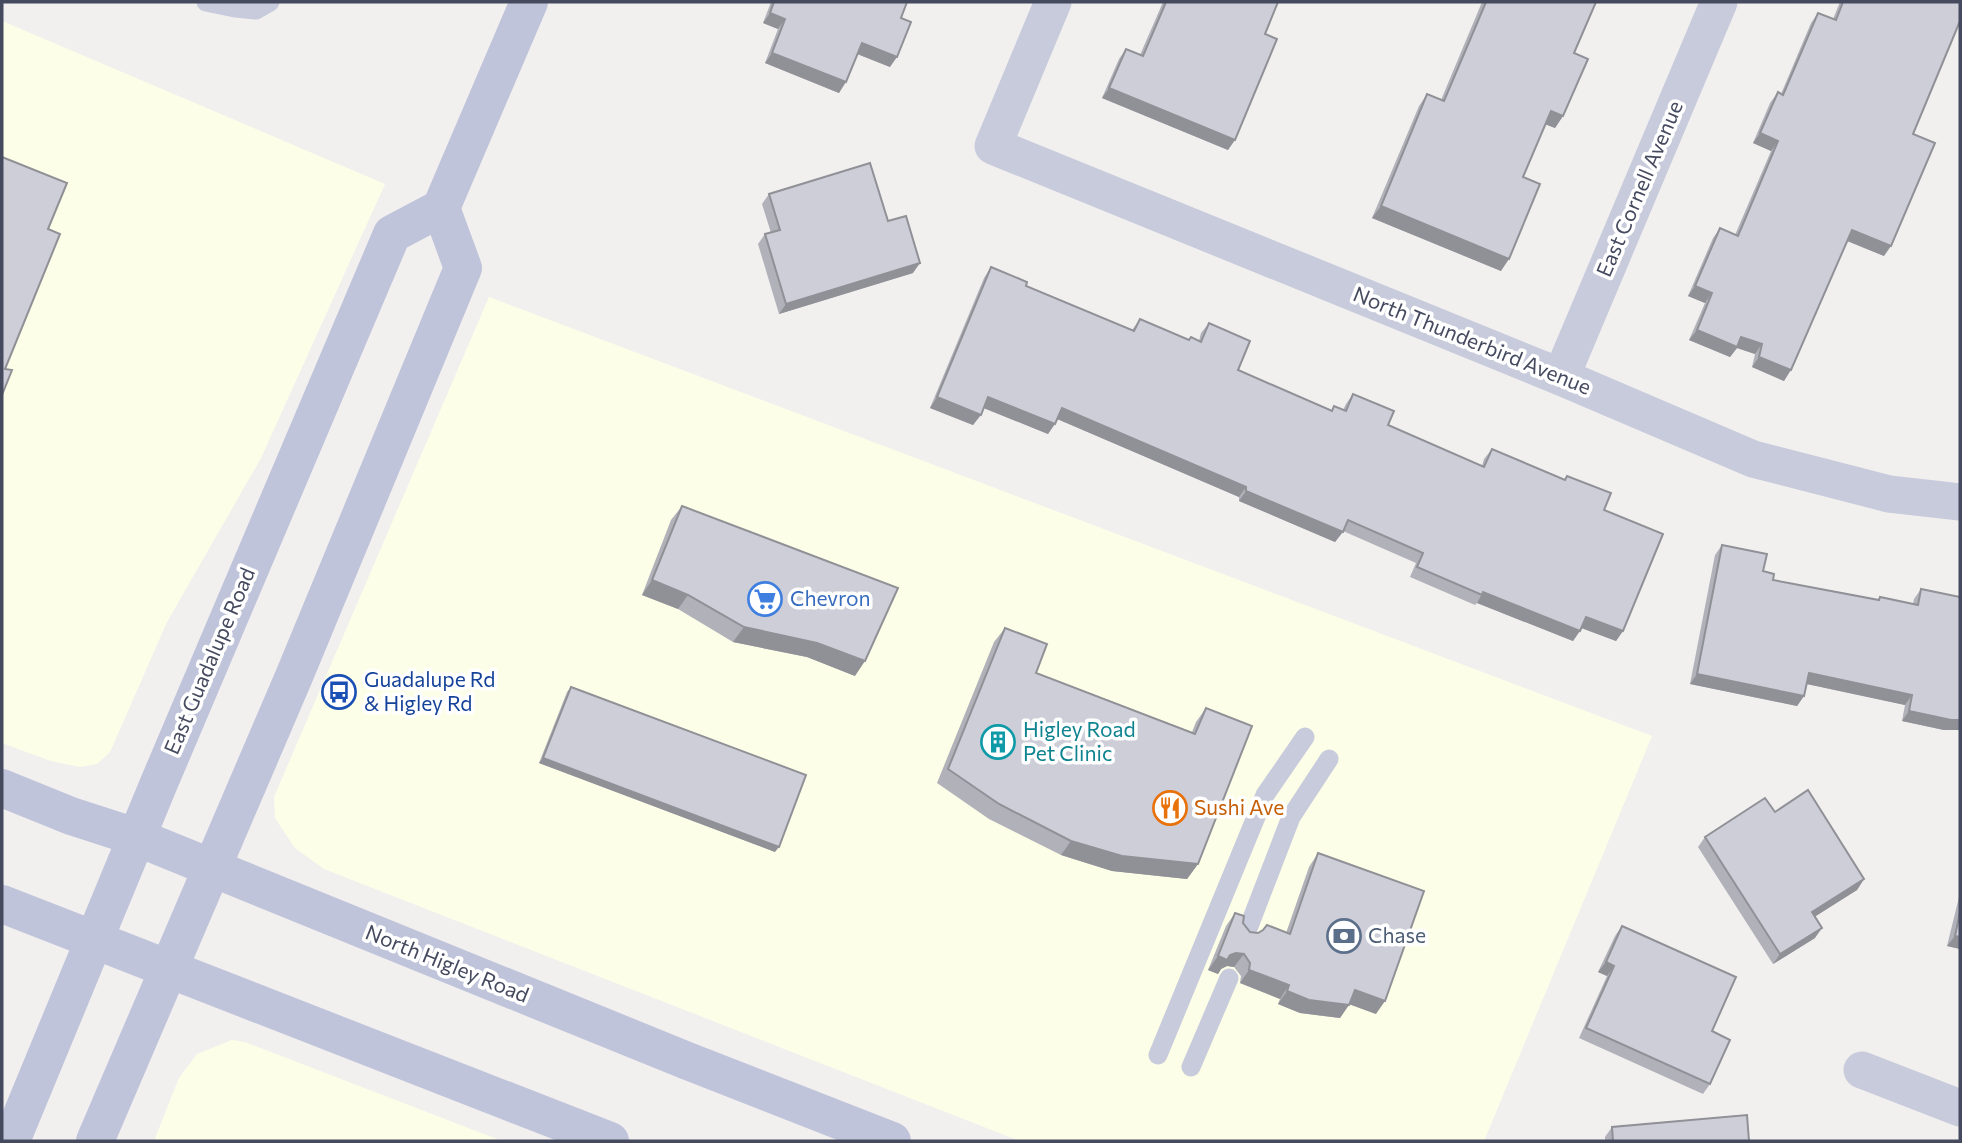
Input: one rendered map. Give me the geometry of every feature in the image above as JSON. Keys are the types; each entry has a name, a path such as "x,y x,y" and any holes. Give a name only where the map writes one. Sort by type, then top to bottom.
{"main road":[{"path":"95,1141 213,869 463,268 441,208 530,2"},
{"name":"East Guadalupe Road","path":"11,1141 136,837 392,234 441,208"},
{"name":"North Higley Road","path":"2,788 71,816 136,837 672,1055 892,1141"},
{"path":"2,904 610,1141"}],"street":[{"name":"North Thunderbird Avenue","path":"1053,2 993,146 1561,377 1753,459 1889,494 1960,502"},
{"name":"East Cornell Avenue","path":"1561,377 1719,2"},
{"path":"1862,1070 1960,1108"}],"lane":[{"path":"206,2 256,10 270,2"},
{"path":"1158,1055 1265,795 1305,737"},
{"path":"1246,934 1291,817 1329,759"},
{"path":"1191,1067 1229,978"}],"shaded area":[{"path":"2,21 385,184 261,458 167,622 110,752 97,764 80,767 51,761 2,743"},
{"path":"489,297 1652,736 1484,1141 1020,1141 324,869 295,848 275,818 274,797"},
{"path":"232,1040 245,1042 502,1141 154,1141 179,1078 197,1054"}],"building":[{"path":"774,2 907,2 901,18 911,22 897,57 862,43 846,82 772,53 785,19 770,13"},
{"path":"1166,2 1278,2 1265,34 1277,39 1235,140 1109,88 1126,49 1143,56"},
{"path":"1486,2 1596,2 1574,53 1588,59 1563,116 1551,111 1523,177 1540,184 1509,259 1381,206 1427,94 1444,101"},
{"path":"1843,2 1960,2 1960,21 1913,134 1935,143 1891,246 1852,230 1791,370 1759,357 1762,344 1741,337 1737,347 1697,330 1712,293 1695,286 1720,228 1738,236 1778,141 1760,133 1778,92 1783,95 1818,13 1836,20"},
{"path":"2,157 67,183 48,229 60,234 5,369 12,370 2,395"},
{"path":"870,163 888,221 906,216 920,263 786,304 765,234 780,230 769,194"},
{"path":"991,267 1027,282 1026,286 1134,331 1140,319 1189,340 1191,337 1201,342 1209,323 1250,341 1238,370 1332,411 1334,406 1346,411 1353,394 1394,411 1388,425 1484,467 1492,449 1565,480 1567,476 1611,493 1604,510 1663,534 1623,631 1586,617 1580,631 1483,592 1482,595 1417,567 1423,553 1348,520 1343,532 1062,408 1055,424 988,397 981,415 937,397"},
{"name":"Chevron","path":"682,506 898,588 865,661 817,643 744,627 688,595 652,580"},
{"path":"1722,545 1767,554 1763,571 1774,574 1773,580 1918,605 1921,589 1960,597 1960,720 1909,711 1912,695 1809,673 1804,696 1697,674"},
{"path":"1005,628 1047,644 1036,673 1195,734 1206,708 1252,726 1198,864 1122,856 1071,841 999,804 948,769"},
{"path":"571,687 806,775 779,847 543,758"},
{"path":"1808,790 1864,879 1812,912 1822,928 1780,954 1705,837 1765,798 1775,812"},
{"name":"Chase","path":"1318,853 1424,891 1385,1001 1355,990 1349,1005 1309,1000 1287,991 1289,985 1249,970 1250,963 1244,954 1230,955 1227,960 1218,956 1235,913 1244,916 1243,923 1250,932 1258,933 1267,925 1290,934"},
{"path":"1960,912 1960,937 1955,936"},
{"path":"1622,926 1736,977 1712,1031 1730,1040 1710,1084 1586,1028 1614,966 1606,962"},
{"path":"1747,1115 1749,1141 1613,1141 1612,1127"}],"place":[{"name":"Chevron","path":"765,599"},
{"name":"Guadalupe Rd & Higley Rd","path":"339,692"},
{"name":"Higley Road Pet Clinic","path":"998,742"},
{"name":"Sushi Ave","path":"1170,808"},
{"name":"Chase","path":"1344,936"}]}
